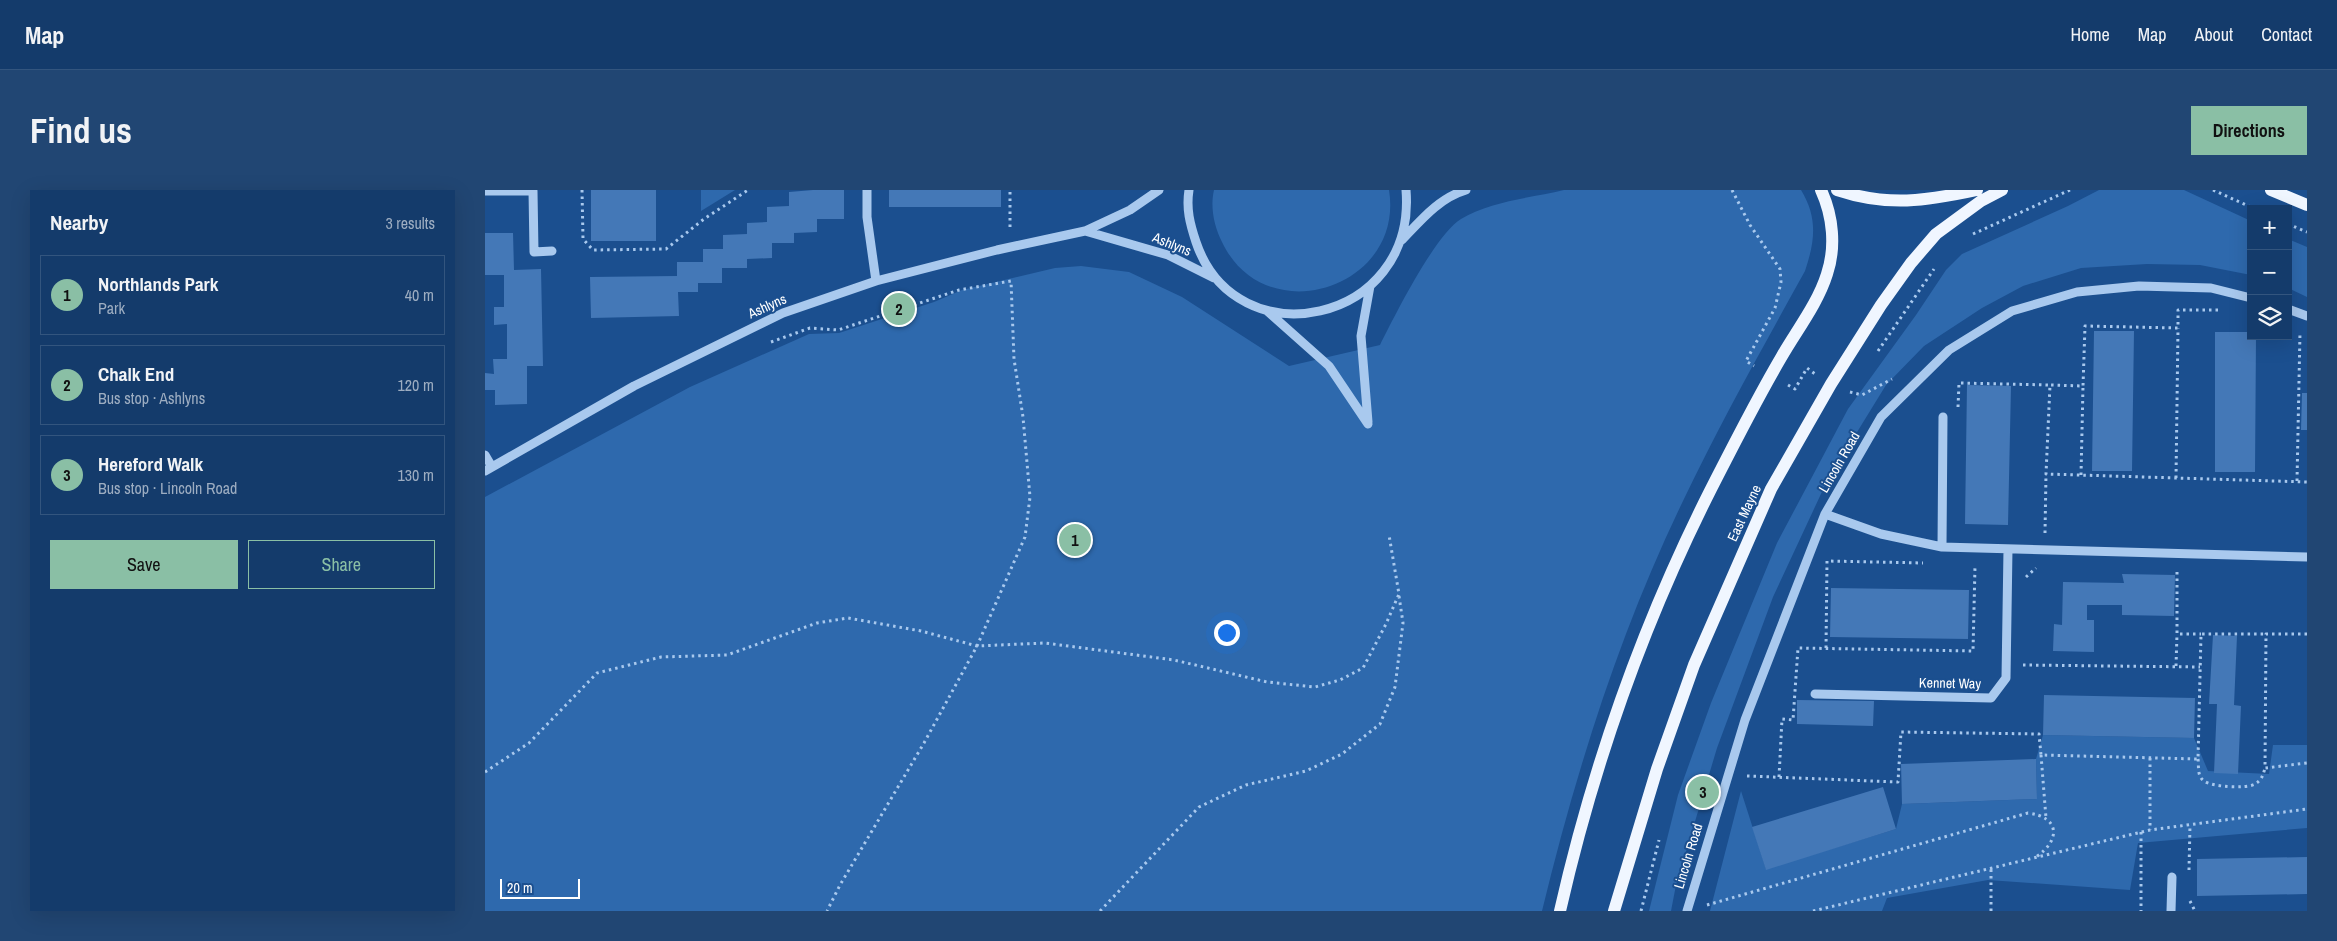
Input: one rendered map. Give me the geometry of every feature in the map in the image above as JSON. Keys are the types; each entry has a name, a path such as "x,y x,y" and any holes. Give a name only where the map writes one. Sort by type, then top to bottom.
{"main road":[{"path":"1560,911 1573,852 1604,745 1667,582 1709,493 1827,274 1831,257 1831,223 1828,206 1821,190"},
{"path":"1837,190 1875,200 1900,202 1920,201 1977,190"},
{"name":"East Mayne","path":"1615,911 1657,769 1694,665 1771,489 1831,384 1881,305 1911,264 1936,234 1981,201 2002,190"},
{"path":"2271,190 2307,205"}],"street":[{"path":"485,191 533,190 534,252 552,251"},
{"path":"867,190 867,217 876,281"},
{"name":"Ashlyns","path":"489,469 633,386 783,313 876,281 997,250 1085,231 1130,210 1159,190"},
{"path":"1189,190 1189,223 1200,256 1218,280 1243,300 1266,310 1291,314 1312,313 1337,307 1360,295 1383,273 1400,243 1422,219 1442,202 1466,190"},
{"path":"1400,243 1405,223 1406,190"},
{"name":"Ashlyns","path":"1085,231 1169,255 1218,280"},
{"path":"1266,310 1329,366 1368,424 1361,336 1370,286"},
{"name":"Lincoln Road","path":"1687,911 1745,720 1825,514 1881,417 1919,377 1949,350 2012,311 2077,292 2139,286 2211,288 2247,297"},
{"path":"2292,310 2307,316"},
{"path":"1942,547 1943,417"},
{"path":"485,455 489,469"},
{"path":"1825,514 1881,534 1942,547 2307,557"},
{"name":"Kennet Way","path":"1815,694 1991,698 2006,678 2008,550"},
{"path":"2171,911 2172,877"}],"path":[{"path":"582,190 583,239 593,250 666,249 704,219 748,190"},
{"path":"1010,190 1010,227"},
{"path":"1732,190 1750,226 1780,269 1781,282 1775,308 1746,361 1754,366"},
{"path":"2213,190 2247,205"},
{"path":"2292,226 2307,232"},
{"path":"765,344 810,328 838,330 959,290 1011,281 1014,359 1023,417 1030,497 1025,537 977,646 924,743 840,884 827,911"},
{"path":"2176,478 2178,310 2226,310"},
{"path":"2081,475 2085,326 2178,328"},
{"path":"2297,482 2301,331"},
{"path":"1785,384 1795,389 1807,368 1818,376"},
{"path":"1849,392 1862,395 1903,373 1919,377"},
{"path":"1958,413 1959,383 2083,386"},
{"path":"2035,535 2045,535 2050,385"},
{"path":"2046,474 2307,482"},
{"path":"1100,911 1199,806 1246,785 1306,771 1342,754 1380,724 1395,687 1403,623 1389,535"},
{"path":"1826,648 1827,561 1926,563"},
{"path":"1779,777 1782,719 1793,720 1798,648 1973,651 1975,564"},
{"path":"2023,584 2029,573 2038,566"},
{"path":"2176,666 2177,568"},
{"path":"485,772 529,743 597,673 661,657 727,655 753,648 817,623 848,618 921,631 977,646 1045,643 1174,660 1267,682 1315,687 1339,680 1363,668 1399,594"},
{"path":"2177,634 2307,634"},
{"path":"2201,634 2199,667 2199,774 2204,781 2215,785 2254,785 2262,778 2265,768 2266,634"},
{"path":"2021,656 2021,665 2199,667"},
{"path":"1741,776 1898,782 1901,732 2039,734 2046,818"},
{"path":"2041,755 2198,759"},
{"path":"2150,758 2150,830"},
{"path":"2265,768 2307,763"},
{"path":"1813,911 2150,830 2307,809"},
{"path":"1687,911 2028,813 2046,818 2053,828 2051,845 2033,858"},
{"path":"2141,832 2141,911"},
{"path":"1991,868 1991,911"}],"shaded area":[{"path":"701,190 735,190 701,211"},
{"path":"1214,190 1389,190 1388,224 1376,252 1355,274 1328,287 1298,291 1268,286 1242,270 1222,242 1217,230 1212,203"},
{"path":"1564,190 1801,190 1810,210 1813,240 1805,271 1742,385 1697,472 1660,550 1639,600 1585,754 1542,911 485,911 485,497 690,387 809,334 839,333 934,302 962,290 1055,268 1081,266 1129,272 1182,297 1289,366 1380,345 1405,296 1428,258 1439,241 1461,219 1498,204"},
{"path":"2099,190 2184,190 2247,219 2247,274 2200,265 2147,264 2081,268 2023,286 1982,308 1924,346 1886,385 1827,481 1773,597 1717,748 1676,885 1671,911 1649,911 1678,795 1711,703 1777,543 1848,409 1946,270 1962,254"},
{"path":"2292,241 2307,247 2307,297 2292,290"},
{"path":"2043,735 2194,738 2208,771 2269,774 2273,745 2307,745 2307,828 2138,843 2130,890 1988,880 1887,898 1882,911 1710,911 1741,791 1766,869 1896,829 1902,804 2037,799 2036,759"}],"building":[{"path":"591,190 656,190 656,241 591,241"},
{"path":"844,190 844,219 817,219 817,232 794,233 794,243 772,243 772,258 747,259 747,268 722,268 722,283 698,283 698,292 678,292 679,316 591,318 590,277 677,276 677,262 703,262 703,249 723,249 723,235 747,234 747,223 767,222 767,207 789,206 789,192"},
{"path":"889,190 1001,190 1001,207 889,207"},
{"path":"485,233 513,233 514,270 541,269 543,366 527,366 527,404 495,405 495,390 485,390 485,373 494,374 493,359 507,359 507,324 494,325 494,307 504,307 504,275 485,275"},
{"path":"2094,331 2134,331 2132,471 2092,471"},
{"path":"2215,332 2247,332 2247,340 2256,340 2255,472 2215,472"},
{"path":"1967,385 2011,386 2008,525 1965,524"},
{"path":"2302,393 2307,393 2307,430 2301,430"},
{"path":"2122,574 2175,575 2174,616 2122,615 2122,605 2087,605 2087,620 2094,620 2094,652 2053,651 2054,624 2062,625 2063,582 2124,583"},
{"path":"1831,588 1969,590 1968,639 1830,637"},
{"path":"2213,635 2237,636 2234,705 2241,706 2238,774 2214,773 2217,704 2209,704"},
{"path":"2044,695 2195,698 2194,738 2043,735"},
{"path":"1797,700 1874,701 1873,726 1797,724"},
{"path":"2036,759 2037,799 1902,804 1901,764"},
{"path":"1883,787 1896,829 1766,870 1752,827"},
{"path":"2307,857 2307,894 2197,896 2197,859"}],"place":[{"name":"Chalk End","path":"899,309"},
{"name":"Northlands Park","path":"1075,540"},
{"name":"Hereford Walk","path":"1703,792"}]}
